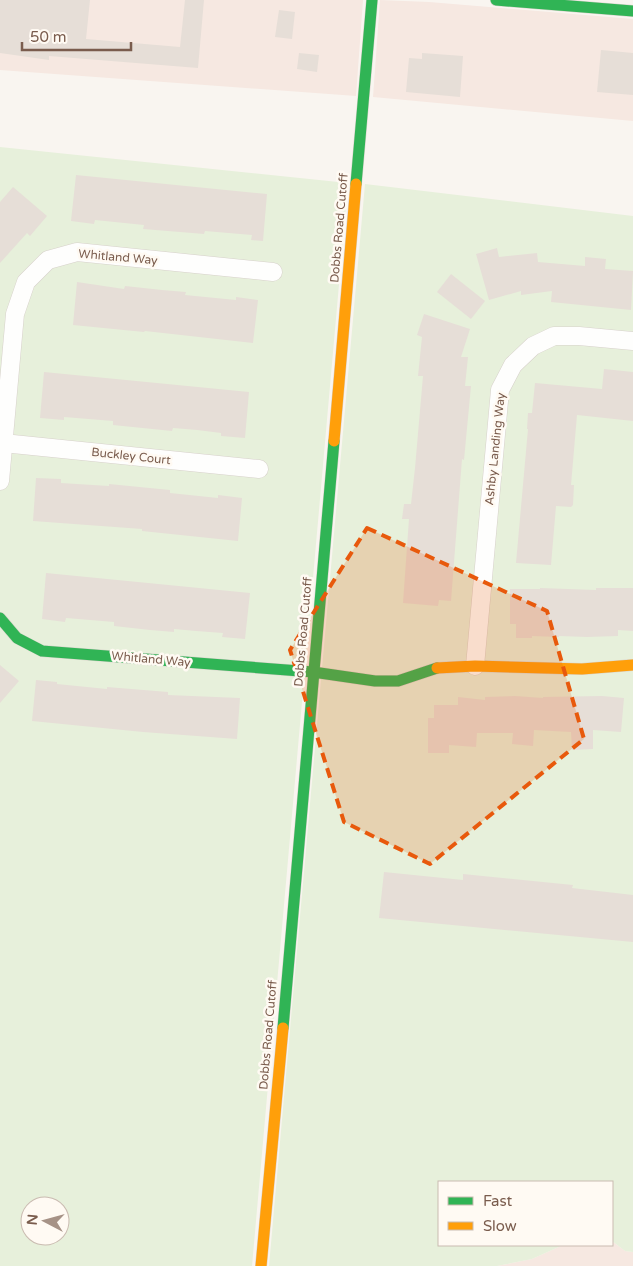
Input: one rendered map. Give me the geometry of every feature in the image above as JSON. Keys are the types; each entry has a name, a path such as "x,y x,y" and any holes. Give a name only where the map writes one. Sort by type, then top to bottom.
{"street":[{"name":"Dobbs Road Cutoff","path":"261,1266 372,0"},
{"path":"496,0 633,11"},
{"name":"Whitland Way","path":"0,481 15,314 26,282 48,260 77,252 273,272"},
{"name":"Ashby Landing Way","path":"475,666 500,390 513,365 533,346 554,336 579,336 633,341"},
{"name":"Buckley Court","path":"4,443 259,470"},
{"name":"Whitland Way","path":"0,618 17,638 42,651 313,672"},
{"path":"313,672 375,681 398,681 434,668 475,666 582,669 633,665"}],"highlighted area":[{"path":"367,528 547,611 584,739 430,864 344,822 290,650"}],"shaded area":[{"path":"0,0 363,0 356,96 0,70"},
{"path":"380,0 429,2 633,19 633,121 373,97"},
{"path":"613,1242 625,1251 633,1252 633,1266 497,1266 532,1259 561,1246 613,1246"}],"green space":[{"path":"0,147 348,183 252,1266 0,1266"},
{"path":"365,184 633,216 633,1252 625,1251 613,1242 613,1181 438,1181 438,1246 561,1246 532,1259 497,1266 269,1266"}],"building":[{"path":"0,0 90,0 86,39 180,47 185,0 204,0 198,68 49,56 49,60 0,53"},
{"path":"279,10 295,12 292,39 275,37"},
{"path":"601,50 633,53 633,95 597,92"},
{"path":"299,53 319,55 317,72 297,69"},
{"path":"422,53 463,56 460,97 406,92 409,58 422,59"},
{"path":"76,175 267,194 263,241 251,240 252,235 205,231 204,234 143,229 144,225 95,220 94,224 71,221"},
{"path":"13,187 47,216 30,236 27,233 0,263 0,202"},
{"path":"497,248 499,257 537,253 538,262 585,266 585,257 606,259 605,269 633,271 631,310 551,302 552,291 521,295 521,291 489,300 476,254"},
{"path":"451,274 485,301 471,319 437,292"},
{"path":"77,282 124,289 125,286 186,292 185,295 236,300 236,297 258,300 253,343 73,325"},
{"path":"424,314 470,329 461,357 468,357 465,386 471,386 464,460 462,459 451,601 439,600 438,606 403,603 409,519 402,519 404,504 411,504 415,468 423,376 418,376 422,337 417,335"},
{"path":"604,369 633,372 633,421 577,415 571,485 574,485 573,505 571,507 556,506 551,565 516,563 528,413 532,413 535,383 602,389"},
{"path":"44,372 249,392 245,438 221,436 221,433 197,430 173,428 172,431 113,425 113,421 64,417 64,420 40,418"},
{"path":"36,478 61,479 61,483 109,486 109,484 170,490 170,493 218,498 218,495 242,498 238,541 142,531 142,529 33,521"},
{"path":"46,573 250,593 245,639 222,637 223,633 174,629 174,632 114,626 114,622 66,618 65,622 42,619"},
{"path":"596,588 633,588 633,631 618,630 618,636 532,636 532,638 516,638 516,624 510,624 510,589 596,590"},
{"path":"0,665 19,681 0,703"},
{"path":"36,680 107,689 107,687 168,692 168,695 240,698 237,739 32,721"},
{"path":"515,696 543,698 602,696 624,698 621,732 593,730 593,749 572,750 571,732 534,730 533,746 512,744 513,733 477,733 476,747 449,745 449,753 428,753 428,718 434,718 434,705 458,705 458,697 485,700 485,697"},
{"path":"384,872 463,880 463,874 573,885 572,888 633,895 633,942 379,918"}],"traffic: fast":[{"path":"356,184 372,0"},
{"path":"496,0 633,11"},
{"path":"283,1028 334,441"},
{"path":"0,618 17,638 42,651 313,672 375,681 398,681 437,668"}],"traffic: slow":[{"path":"334,441 356,184"},
{"path":"437,668 475,666 582,669 633,665"},
{"path":"261,1266 283,1028"}]}
